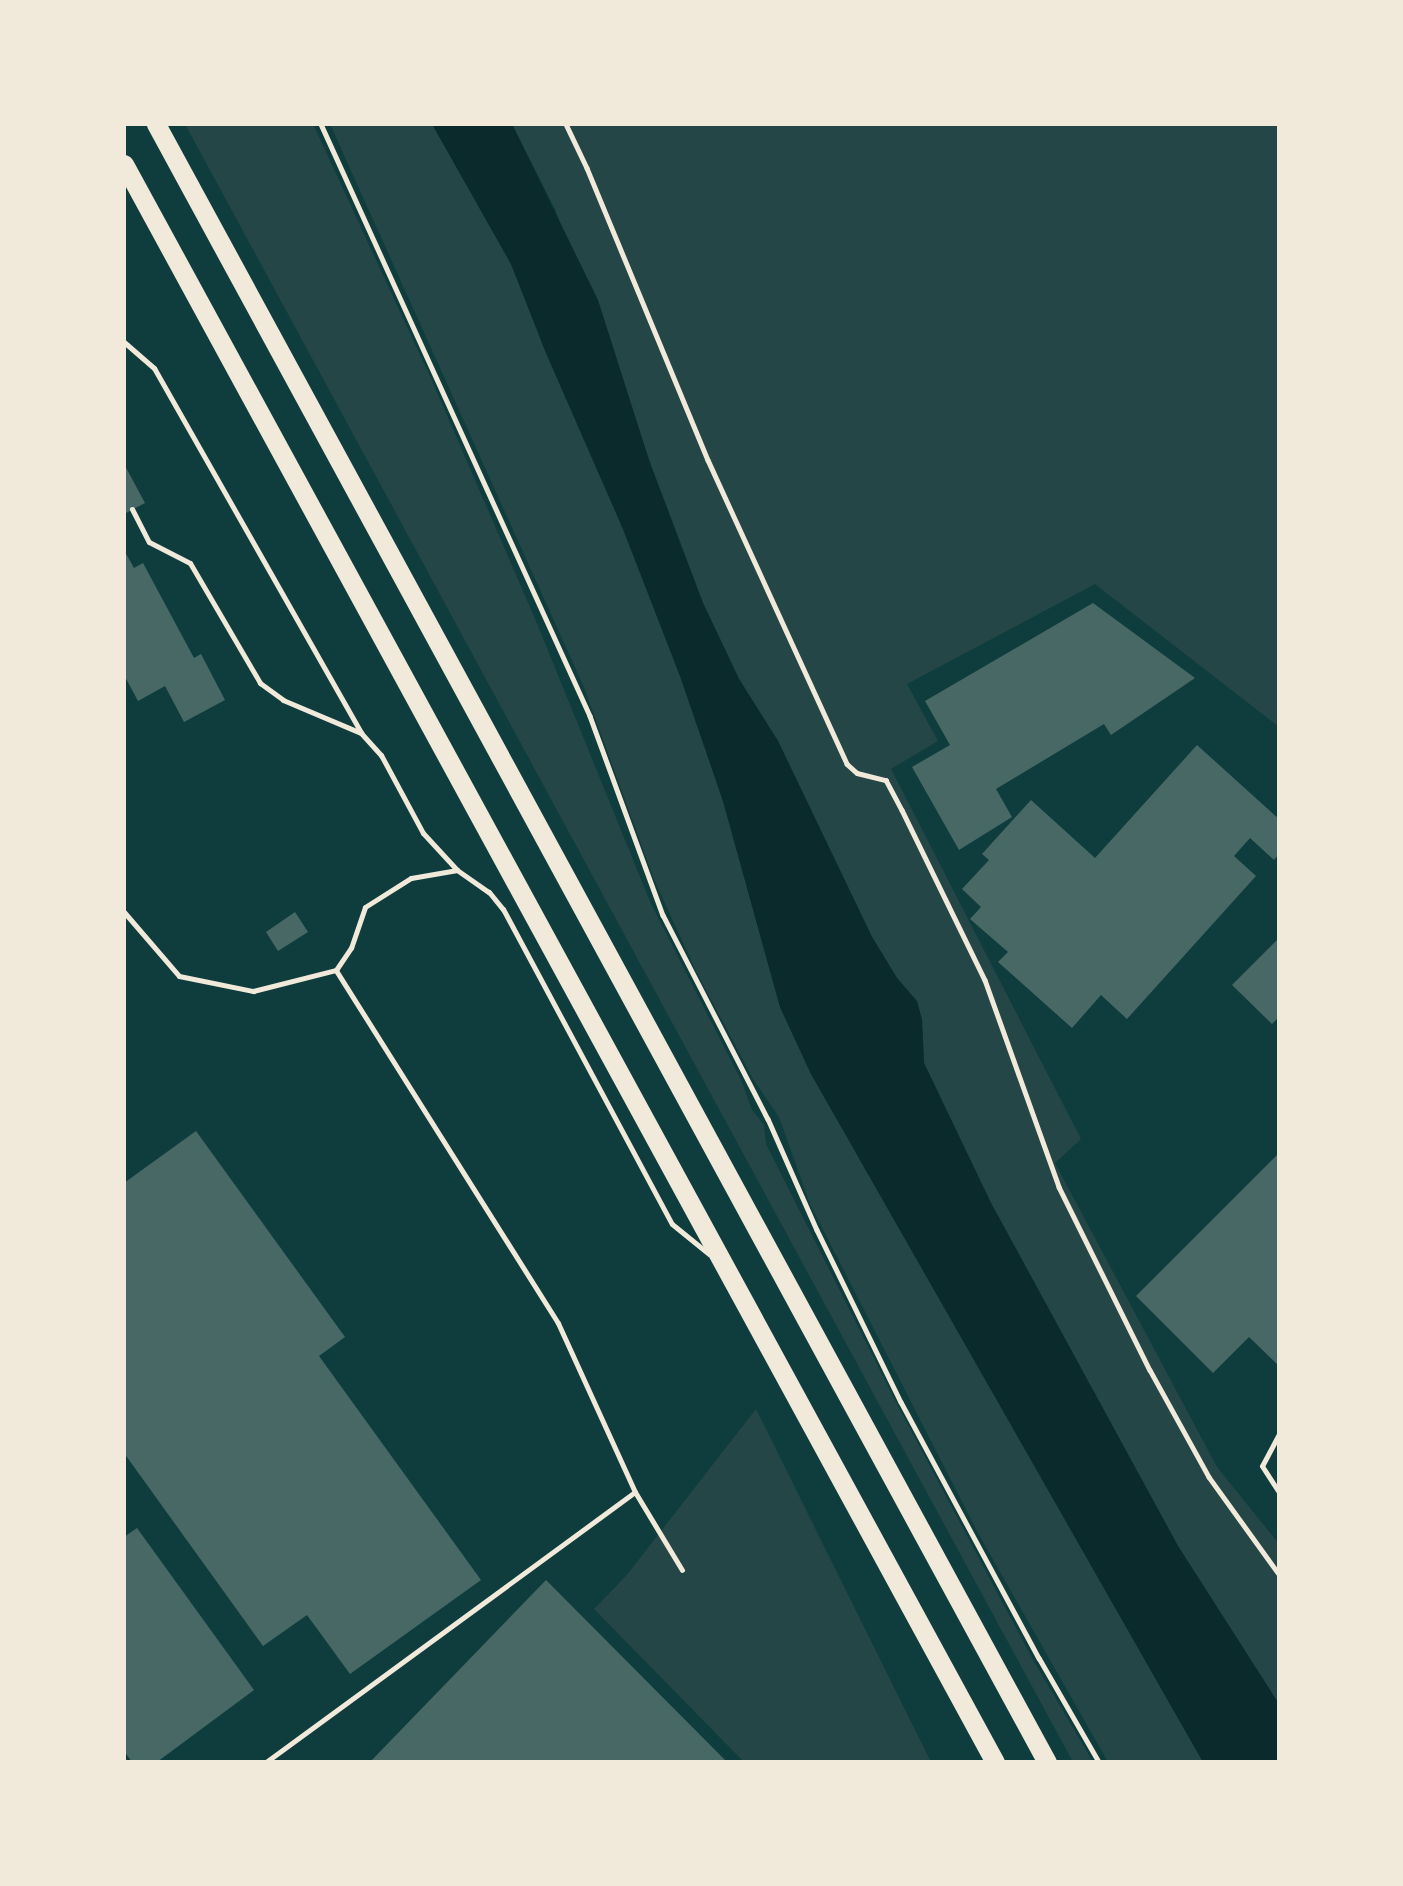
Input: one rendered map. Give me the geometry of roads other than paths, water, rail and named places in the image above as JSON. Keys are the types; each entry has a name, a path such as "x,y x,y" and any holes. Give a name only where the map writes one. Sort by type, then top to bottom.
{"highway":[{"path":"156,124 1047,1762"},
{"path":"124,164 995,1762"}],"lane":[{"path":"124,342 154,368 361,733 381,755 423,834 457,870 489,892 503,909 672,1224 725,1267"},
{"path":"132,509 149,542 190,563 260,683 283,700 361,733"},
{"path":"124,912 179,976 253,990 336,970 351,948 365,907 411,878 457,870"},
{"path":"336,970 558,1323 635,1492 682,1570"},
{"path":"1279,1434 1262,1466 1279,1492"},
{"path":"266,1762 635,1492"}]}
